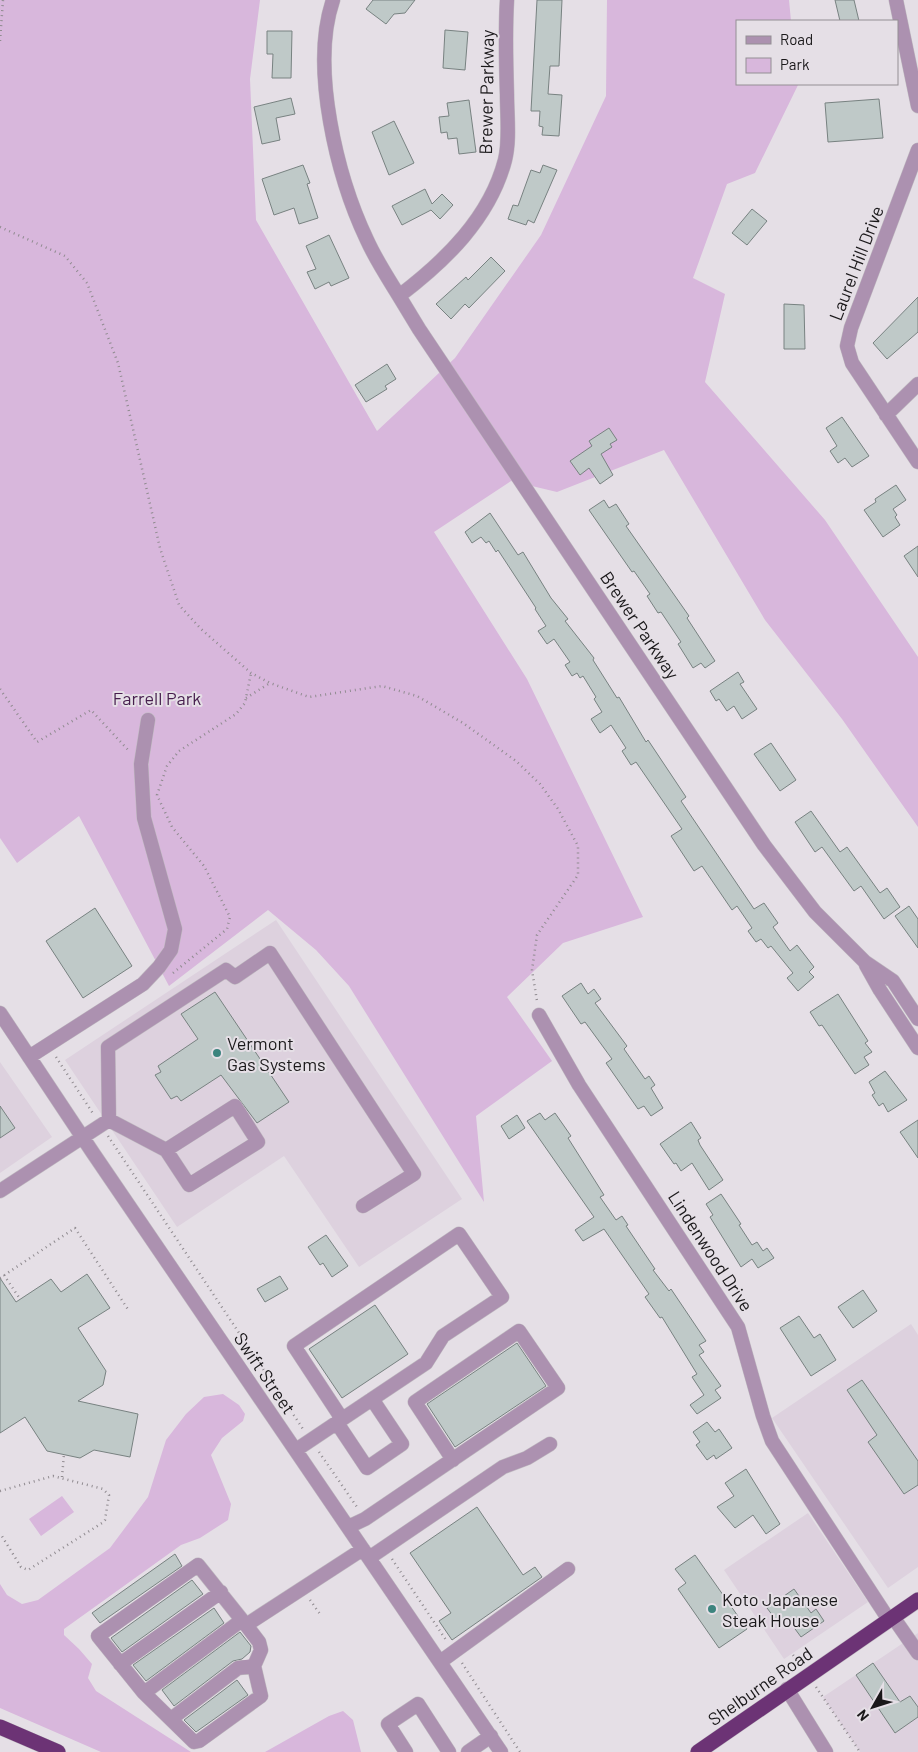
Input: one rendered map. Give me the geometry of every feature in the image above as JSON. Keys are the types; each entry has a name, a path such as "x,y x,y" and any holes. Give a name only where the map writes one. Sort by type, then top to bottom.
{"highway":[{"name":"Shelburne Road","path":"698,1752 918,1600"},
{"path":"0,1727 58,1752"}],"street":[{"name":"Brewer Parkway","path":"332,0 324,32 324,75 329,116 352,206 367,242 424,338 764,845 815,912 865,962 893,981 918,1019"},
{"name":"Brewer Parkway","path":"399,296 431,271 456,246 478,219 495,189 505,159 507,129 505,32 507,0"},
{"path":"896,0 918,106"},
{"name":"Laurel Hill Drive","path":"918,150 851,328 847,346 852,363 918,462"},
{"path":"886,414 918,384"},
{"path":"29,1057 143,984 159,967 171,950 175,929 144,818 141,764 148,720"},
{"path":"105,1122 108,1047 226,970 235,977 270,953 414,1174 363,1206"},
{"name":"Brewer Parkway","path":"865,962 880,990 918,1048"},
{"name":"Swift Street","path":"0,1013 82,1137 501,1752"},
{"name":"Lindenwood Drive","path":"539,1015 579,1084 738,1327 762,1416 772,1441 890,1619 918,1653"},
{"path":"105,1122 166,1150 189,1185 258,1142 235,1106 166,1150"},
{"path":"0,1191 105,1122"},
{"path":"296,1450 310,1440 340,1421 372,1399 426,1363 443,1336 502,1297 459,1234 294,1346 340,1421 367,1468 402,1444 372,1399"},
{"path":"348,1527 365,1519 453,1460 558,1388 519,1331 415,1402 453,1460"},
{"path":"144,1693 244,1623 366,1554 385,1548 504,1467 527,1458 550,1444"},
{"path":"198,1565 244,1623 259,1642 261,1650 254,1666 261,1696 199,1741 194,1742 144,1693 98,1636 198,1565"},
{"path":"440,1662 568,1569"},
{"path":"120,1664 220,1592"},
{"path":"171,1719 238,1668 254,1666"},
{"path":"787,1689 826,1752"},
{"path":"406,1752 388,1724 418,1704 449,1752"},
{"path":"468,1752 491,1736"}],"path":[{"path":"0,41 3,0"},
{"path":"0,226 65,256 87,283 118,363 160,548 179,605 201,629 251,673 270,683 309,697 382,686 418,696 464,722 516,761 540,784 558,809 578,846 578,875 537,935 532,970 539,1015"},
{"path":"246,698 270,683"},
{"path":"0,689 37,742 90,710 141,764"},
{"path":"55,1055 105,1122 310,1440 365,1519"},
{"path":"0,1278 75,1228 129,1311"},
{"path":"4,1275 20,1299"},
{"path":"62,1477 64,1454"},
{"path":"0,1491 52,1476 62,1477 107,1492 109,1500 105,1520 102,1523 28,1570 21,1567 0,1533"},
{"path":"385,1548 520,1752"},
{"path":"823,1697 860,1752"}],"shaded area":[{"path":"276,920 462,1199 359,1267 284,1156 177,1227 65,1060"},
{"path":"0,1062 52,1137 0,1173"},
{"path":"911,1324 918,1335 918,1567 888,1588 772,1418"},
{"path":"808,1513 868,1602 784,1659 724,1570"},
{"path":"918,1633 918,1752 860,1752 823,1697"}],"green space":[{"name":"Farrell Park","path":"0,0 260,0 250,79 256,220 377,431 455,358 541,235 606,96 607,0 789,0 791,20 736,20 736,85 798,85 755,173 727,184 693,278 725,294 705,382 825,520 918,657 918,827 842,719 765,620 664,450 557,492 511,481 434,532 527,679 643,917 563,943 507,997 552,1061 476,1116 484,1202 349,986 316,950 268,910 169,986 79,816 17,863 0,838"},
{"path":"223,1394 239,1405 245,1414 243,1421 222,1438 211,1455 231,1504 228,1520 200,1538 181,1545 64,1629 64,1635 92,1664 88,1678 96,1691 191,1752 101,1752 0,1708 0,1584 7,1595 22,1604 38,1600 110,1548 148,1497 166,1440 186,1414 204,1397"},
{"path":"62,1496 74,1512 41,1536 29,1519"},
{"path":"343,1711 353,1720 361,1752 265,1752 329,1716"}],"building":[{"path":"373,0 415,0 405,13 394,14 386,24 366,9"},
{"path":"537,0 562,0 559,66 550,66 548,94 562,95 559,136 542,135 543,127 539,126 540,111 531,111"},
{"path":"835,0 854,0 859,20 840,20"},
{"path":"445,30 468,32 465,70 443,68"},
{"path":"267,31 292,31 291,78 272,78 273,54 267,54"},
{"path":"291,98 295,114 276,118 280,140 262,144 254,107"},
{"path":"879,99 883,138 828,142 825,103"},
{"path":"469,100 476,152 459,154 457,138 448,139 447,132 441,133 439,117 449,116 447,103"},
{"path":"394,121 414,163 389,175 372,132"},
{"path":"303,165 310,183 307,184 318,218 299,224 294,208 274,215 262,179"},
{"path":"543,165 557,170 534,223 528,220 526,225 508,219 513,205 518,206 531,170 540,173"},
{"path":"425,189 432,204 442,194 453,205 440,219 431,210 402,225 392,206"},
{"path":"752,209 767,221 747,245 732,233"},
{"path":"329,235 349,278 331,286 329,282 315,289 307,272 316,269 306,246"},
{"path":"491,257 505,271 469,308 465,304 451,319 436,304 466,277 468,280"},
{"path":"918,297 918,332 887,359 873,343"},
{"path":"784,304 804,305 805,349 784,349"},
{"path":"387,364 396,379 385,386 387,389 366,402 355,385"},
{"path":"842,417 869,456 852,467 845,458 838,463 830,451 837,446 826,428"},
{"path":"609,428 617,440 610,444 612,447 601,454 613,475 600,484 589,468 580,475 570,461 592,446 589,441"},
{"path":"896,485 906,500 893,509 900,525 883,537 864,510 876,502 875,499"},
{"path":"604,500 609,508 616,504 629,524 626,526 689,616 687,618 715,661 705,668 701,663 693,668 678,644 681,642 661,612 658,613 647,596 650,594 634,571 632,572 589,510"},
{"path":"490,513 518,555 523,552 551,598 568,619 565,621 594,658 593,660 617,698 619,697 646,742 648,740 686,797 681,801 754,909 764,903 778,923 773,927 790,951 797,945 814,967 809,972 814,977 798,991 787,978 793,973 771,946 768,948 761,939 756,942 748,931 752,928 737,906 732,910 702,866 694,871 671,836 682,829 636,762 631,765 622,751 626,748 611,725 600,733 591,719 602,712 594,699 596,697 583,676 580,678 577,673 572,676 565,665 570,662 554,639 547,644 538,631 546,626 498,550 496,552 489,541 486,543 481,537 472,543 465,532"},
{"path":"918,546 918,577 904,556"},
{"path":"738,672 744,682 740,684 757,709 742,719 734,706 727,711 719,699 716,701 710,691"},
{"path":"771,743 796,780 780,791 754,754"},
{"path":"811,811 840,852 847,847 880,893 887,888 900,907 884,919 861,886 854,891 822,847 815,852 795,822"},
{"path":"909,906 918,919 918,948 895,916"},
{"path":"95,908 132,966 83,998 46,941"},
{"path":"581,983 588,994 594,989 601,999 595,1003 627,1046 624,1049 645,1079 649,1076 655,1085 651,1088 663,1108 651,1116 644,1106 638,1109 606,1063 612,1059 585,1022 581,1024 562,996"},
{"name":"Vermont Gas Systems","path":"215,992 289,1102 257,1123 221,1075 181,1101 177,1096 171,1099 155,1075 161,1072 158,1066 198,1039 181,1014"},
{"path":"838,994 868,1041 865,1043 872,1052 864,1057 869,1065 855,1074 822,1025 819,1026 810,1012"},
{"path":"885,1071 907,1100 888,1112 883,1103 879,1106 872,1095 875,1093 869,1082"},
{"path":"0,1106 15,1128 0,1138"},
{"path":"540,1113 545,1120 555,1113 571,1136 568,1138 604,1195 600,1197 616,1220 622,1216 628,1225 626,1226 655,1269 653,1270 669,1291 671,1289 706,1341 699,1345 704,1352 699,1355 721,1386 715,1390 721,1398 697,1414 690,1405 704,1395 692,1377 697,1374 662,1317 660,1318 645,1297 649,1294 604,1229 583,1241 575,1230 594,1217 527,1121"},
{"path":"517,1115 525,1128 509,1139 501,1126"},
{"path":"918,1120 918,1158 900,1132"},
{"path":"691,1122 701,1138 698,1140 700,1145 723,1180 709,1190 692,1163 681,1171 660,1144"},
{"path":"721,1194 741,1224 739,1225 752,1245 757,1242 763,1251 767,1248 774,1258 758,1268 752,1259 741,1267 710,1217 713,1215 706,1204"},
{"path":"326,1235 348,1266 332,1277 323,1263 320,1265 308,1247"},
{"path":"87,1274 110,1308 78,1328 106,1371 103,1385 78,1401 138,1414 130,1457 94,1450 80,1458 47,1451 25,1417 0,1433 0,1278 16,1302 51,1279 61,1292"},
{"path":"280,1276 288,1289 265,1302 257,1289"},
{"path":"863,1290 877,1311 853,1328 838,1307"},
{"path":"375,1305 408,1354 342,1398 309,1349"},
{"path":"799,1316 814,1338 820,1334 836,1360 811,1376 780,1328"},
{"path":"517,1343 546,1386 455,1447 427,1404"},
{"path":"862,1380 918,1461 918,1485 904,1494 868,1442 877,1435 847,1390"},
{"path":"707,1422 715,1432 719,1429 732,1448 716,1459 714,1455 707,1460 696,1445 700,1442 693,1432"},
{"path":"746,1469 780,1524 766,1534 753,1515 735,1528 717,1507 734,1496 725,1483"},
{"path":"477,1507 523,1575 535,1567 542,1577 452,1640 439,1621 451,1613 410,1553"},
{"path":"175,1554 182,1566 100,1623 92,1613"},
{"name":"Koto Japanese Steak House","path":"695,1555 747,1629 719,1648 678,1589 686,1583 675,1569"},
{"path":"192,1580 203,1594 122,1652 111,1638"},
{"path":"794,1589 811,1613 816,1609 824,1621 801,1637 787,1618 779,1624 767,1608"},
{"path":"214,1608 224,1623 146,1681 133,1665"},
{"path":"240,1632 251,1646 250,1652 242,1659 233,1661 174,1706 162,1690"},
{"path":"873,1663 900,1702 910,1696 918,1707 918,1717 895,1733 856,1675"},
{"path":"237,1680 248,1695 196,1732 184,1720"}],"place":[{"name":"Vermont Gas Systems","path":"217,1053"},
{"name":"Koto Japanese Steak House","path":"712,1609"}]}
